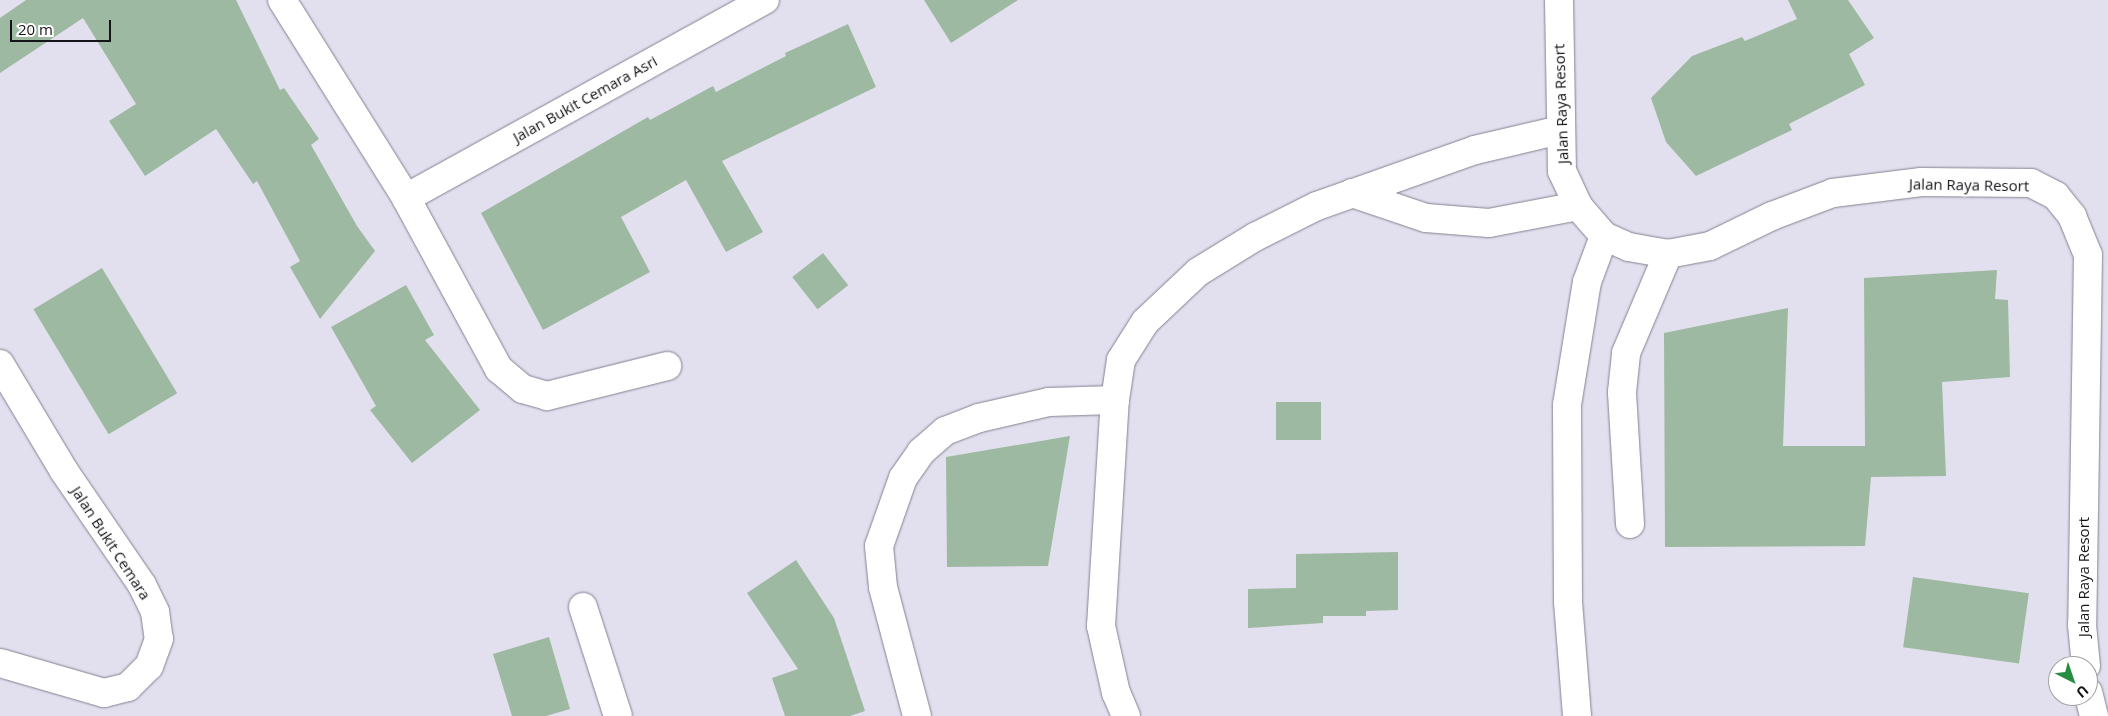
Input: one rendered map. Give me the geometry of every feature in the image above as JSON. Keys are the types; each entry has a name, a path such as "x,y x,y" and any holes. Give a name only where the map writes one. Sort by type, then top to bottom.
{"street":[{"path":"282,0 406,198 499,369 524,389 547,396 667,366"},
{"name":"Jalan Bukit Cemara Asri","path":"406,198 765,0"},
{"name":"Jalan Raya Resort","path":"1558,0 1562,170 1578,206 1604,236 1629,247 1668,254 1710,246 1772,216 1833,194 1930,182 2031,183 2056,196 2072,216 2088,255 2082,625 2085,656"},
{"path":"1126,716 1116,693 1101,626 1115,400 1121,360 1145,322 1198,272 1255,237 1352,193 1475,150 1560,130"},
{"path":"1352,193 1426,218 1490,223 1578,206"},
{"path":"1577,716 1568,602 1567,405 1587,282 1604,236"},
{"path":"1630,524 1622,392 1626,353 1668,254"},
{"name":"Jalan Bukit Cemara","path":"0,364 64,471 142,585 154,612 159,639 149,666 128,687 104,693 0,663"},
{"path":"917,716 882,587 879,546 903,478 921,452 945,431 971,421 1050,402 1115,400"},
{"path":"583,607 618,716"}],"building":[{"path":"26,0 236,0 280,90 284,88 319,139 311,145 357,226 375,251 320,319 290,267 300,261 257,181 253,184 216,129 145,176 109,121 136,104 83,18 0,73 0,18"},
{"path":"924,0 1018,0 951,43"},
{"path":"1788,0 1848,0 1874,38 1849,54 1865,85 1789,124 1792,130 1696,176 1666,142 1651,98 1692,56 1742,37 1745,41 1797,19"},
{"path":"848,24 876,87 722,161 763,232 726,252 686,180 621,217 650,272 543,330 481,213 648,117 650,120 713,86 716,92 786,56 785,53"},
{"path":"823,253 848,285 818,309 792,277"},
{"path":"102,268 177,393 109,434 33,309"},
{"path":"1997,270 1995,299 2008,300 2010,377 1942,382 1946,476 1871,477 1865,546 1665,547 1664,333 1788,308 1783,446 1865,446 1864,278"},
{"path":"406,285 434,335 425,340 480,410 412,463 370,410 376,406 331,327"},
{"path":"1276,402 1321,402 1321,440 1276,440"},
{"path":"1070,436 1048,566 947,567 946,457"},
{"path":"1398,552 1398,610 1366,611 1366,616 1323,616 1323,623 1248,628 1248,589 1296,588 1296,554"},
{"path":"796,560 834,618 865,711 850,716 785,716 772,678 798,669 747,593"},
{"path":"1913,577 2029,593 2019,664 1903,647"},
{"path":"549,637 570,709 546,716 512,716 493,654"}]}
